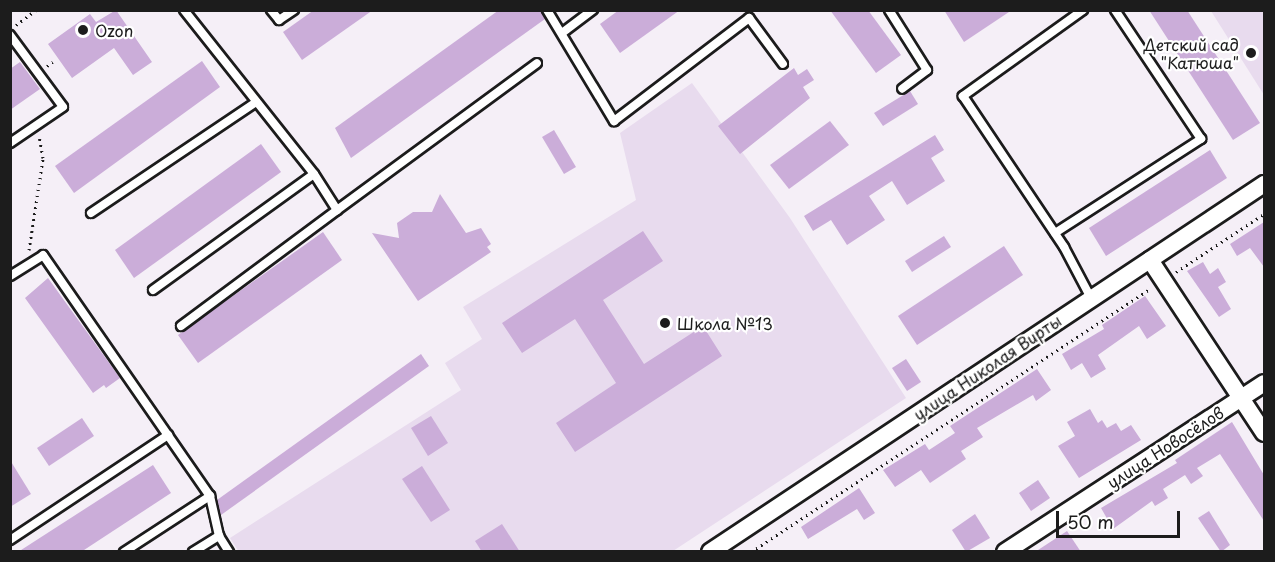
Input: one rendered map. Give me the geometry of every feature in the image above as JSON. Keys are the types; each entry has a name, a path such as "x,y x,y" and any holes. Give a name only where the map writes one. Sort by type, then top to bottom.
{"street":[{"name":"улица Николая Вирты","path":"710,552 1264,184"},
{"path":"1150,260 1264,434"},
{"name":"улица Новосёлов","path":"1005,552 1264,383"}],"lane":[{"path":"184,10 314,174 337,210"},
{"path":"271,10 279,21 294,10"},
{"path":"547,10 614,121 749,18 783,64"},
{"path":"562,33 593,10"},
{"path":"889,10 927,70 902,89"},
{"path":"1083,10 963,96 1055,233 1091,298"},
{"path":"1055,233 1201,140 1115,10"},
{"path":"10,35 63,107 10,143"},
{"path":"180,326 537,63"},
{"path":"91,213 256,102"},
{"path":"153,290 314,174"},
{"path":"10,276 43,255 210,496 219,536 229,552"},
{"path":"10,540 168,435"},
{"path":"124,552 210,496"},
{"path":"193,552 219,536"}],"path":[{"path":"10,29 36,10"},
{"path":"30,264 27,238 43,158 37,125"},
{"path":"751,552 1264,214"}],"shaded area":[{"name":"Детский сад \"Катюша\"","path":"1211,11 1264,11 1264,95"},
{"name":"Школа №13","path":"692,83 790,218 906,398 673,551 239,552 230,538 461,390 445,363 482,339 463,307 636,200 620,133"}],"building":[{"path":"116,10 152,62 133,75 114,48 72,78 48,44 90,14 96,22"},
{"path":"314,10 373,10 302,60 283,32"},
{"path":"499,10 541,10 545,19 351,158 335,128"},
{"path":"619,10 680,10 620,53 600,24"},
{"path":"830,10 868,10 901,55 876,73"},
{"path":"944,10 1012,10 964,42"},
{"path":"1149,10 1187,10 1260,123 1233,140"},
{"path":"202,61 220,87 74,193 55,166"},
{"path":"20,62 40,89 10,110 10,69"},
{"path":"794,68 798,75 807,69 814,80 803,87 810,98 740,154 718,126"},
{"path":"910,91 918,104 883,126 874,113"},
{"path":"830,121 849,145 789,189 770,165"},
{"path":"554,130 576,167 564,174 542,137"},
{"path":"935,135 944,150 931,158 945,181 907,205 892,181 869,196 885,220 847,245 831,220 813,231 804,216"},
{"path":"261,144 281,172 134,278 115,250"},
{"path":"1210,150 1227,178 1106,256 1089,228"},
{"path":"440,194 466,233 481,228 491,244 487,247 491,252 418,301 372,233 399,238 397,223 413,212 432,212"},
{"path":"1264,222 1264,267 1250,248 1237,256 1230,244"},
{"path":"643,231 663,261 603,300 644,364 703,326 722,356 575,452 556,423 616,383 575,319 522,353 502,323"},
{"path":"323,232 342,260 198,363 178,335"},
{"path":"944,236 951,247 912,272 905,261"},
{"path":"1004,246 1023,275 917,345 898,316"},
{"path":"1203,262 1210,274 1218,268 1226,282 1218,287 1231,309 1219,317 1187,271"},
{"path":"48,278 120,378 106,388 104,385 93,393 25,298"},
{"path":"1145,296 1166,326 1147,339 1139,326 1098,355 1106,369 1091,378 1082,363 1071,370 1062,354 1104,329 1102,325"},
{"path":"421,354 429,366 221,515 217,500"},
{"path":"906,359 921,382 907,391 892,368"},
{"path":"1037,369 1051,390 1036,401 1033,395 977,428 983,437 961,451 966,459 930,483 921,470 895,487 883,470 925,444 929,450 955,433 950,426"},
{"path":"1090,409 1098,423 1102,420 1107,428 1116,423 1121,431 1131,425 1141,440 1079,478 1058,446 1075,436 1067,422"},
{"path":"431,416 448,443 428,456 411,428"},
{"path":"82,418 94,436 49,466 37,448"},
{"path":"1232,422 1264,475 1264,521 1220,454 1197,468 1203,476 1191,484 1185,475 1163,489 1168,498 1155,506 1152,501 1113,529 1101,508 1177,463 1175,460"},
{"path":"10,460 31,494 10,507"},
{"path":"153,465 171,493 81,552 18,552"},
{"path":"422,466 450,510 431,522 402,479"},
{"path":"1038,480 1050,498 1031,511 1019,493"},
{"path":"859,488 875,513 864,520 857,509 808,539 801,527"},
{"path":"1209,511 1230,545 1221,552 1198,518"},
{"path":"975,514 990,538 966,552 952,530"},
{"path":"502,524 520,552 482,552 475,541"},
{"path":"1067,531 1081,552 1035,552"}],"place":[{"name":"Ozon","path":"83,30"},
{"name":"Детский сад \"Катюша\"","path":"1251,53"},
{"name":"Школа №13","path":"665,323"}]}
